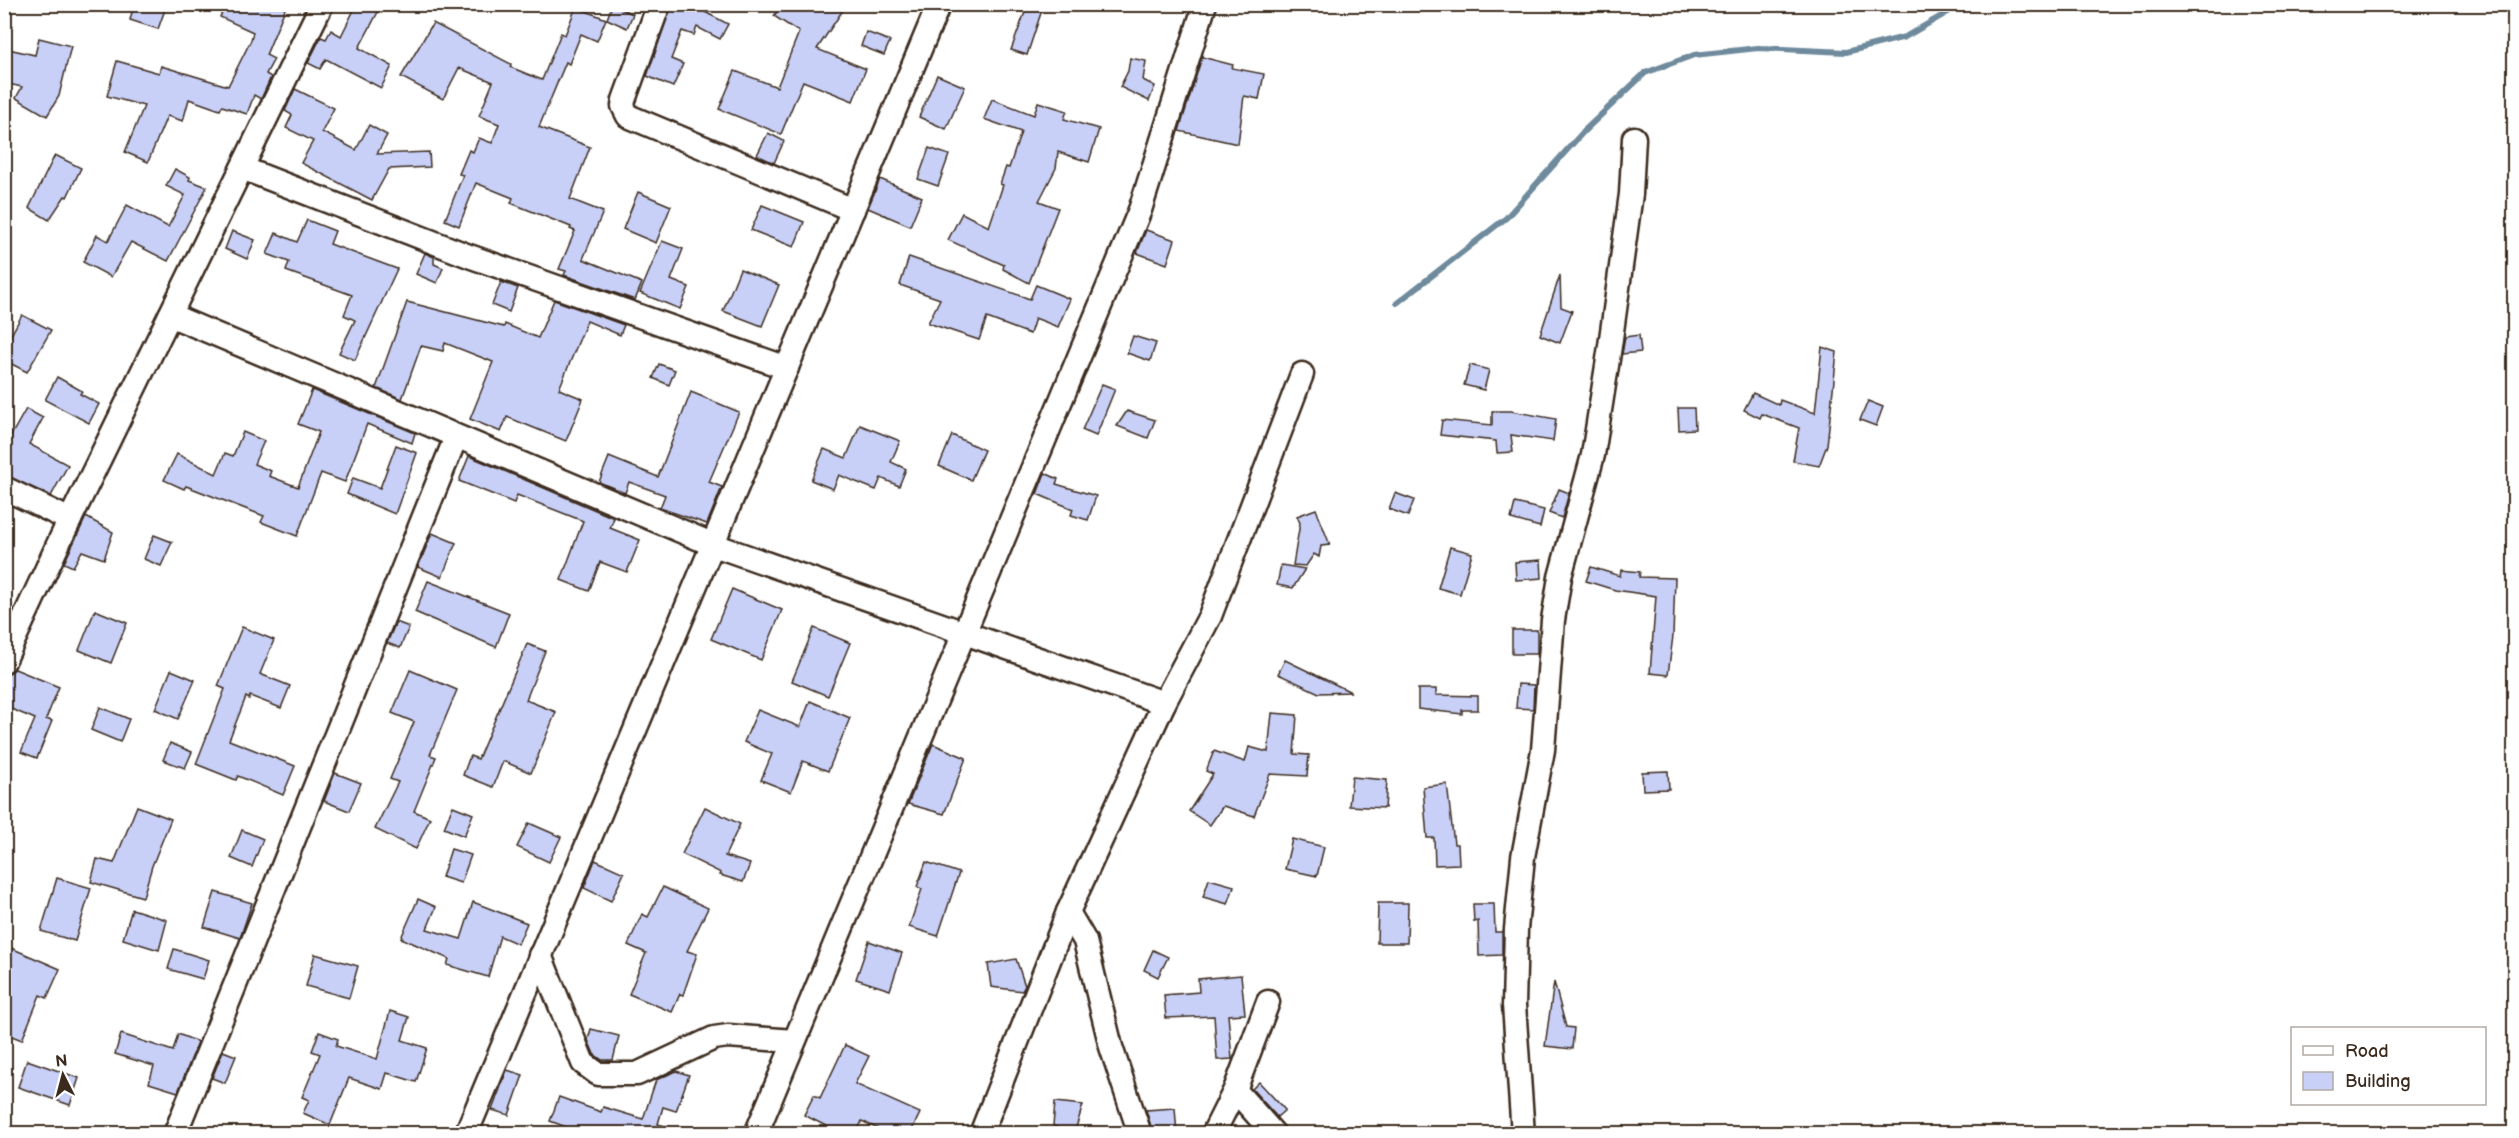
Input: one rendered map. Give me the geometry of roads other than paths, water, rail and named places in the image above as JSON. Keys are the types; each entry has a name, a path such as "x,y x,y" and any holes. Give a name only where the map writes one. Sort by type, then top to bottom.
{"street":[{"path":"4,661 70,520 322,4"},
{"path":"659,4 624,100 623,106 628,116 853,210"},
{"path":"466,1134 939,4"},
{"path":"756,1134 1140,210 1185,75 1204,4"},
{"path":"1522,1134 1514,1005 1516,929 1523,857 1543,750 1553,620 1560,578 1593,454 1609,353 1631,194 1634,138"},
{"path":"242,168 469,256 787,368"},
{"path":"170,315 714,545 962,634 1164,703"},
{"path":"981,1134 1068,912 1164,703 1210,616 1302,374"},
{"path":"175,1134 456,437"},
{"path":"4,488 70,520"},
{"path":"1068,912 1085,941 1111,1047 1140,1134"},
{"path":"540,955 584,1064 598,1074 637,1074 714,1038 728,1036 794,1041"},
{"path":"1213,1134 1235,1090 1268,1002"},
{"path":"1235,1090 1274,1134"}],"waterway":[{"path":"1397,303 1506,218 1584,131 1645,73 1694,55 1758,48 1846,52 1905,37 1962,4"}]}
